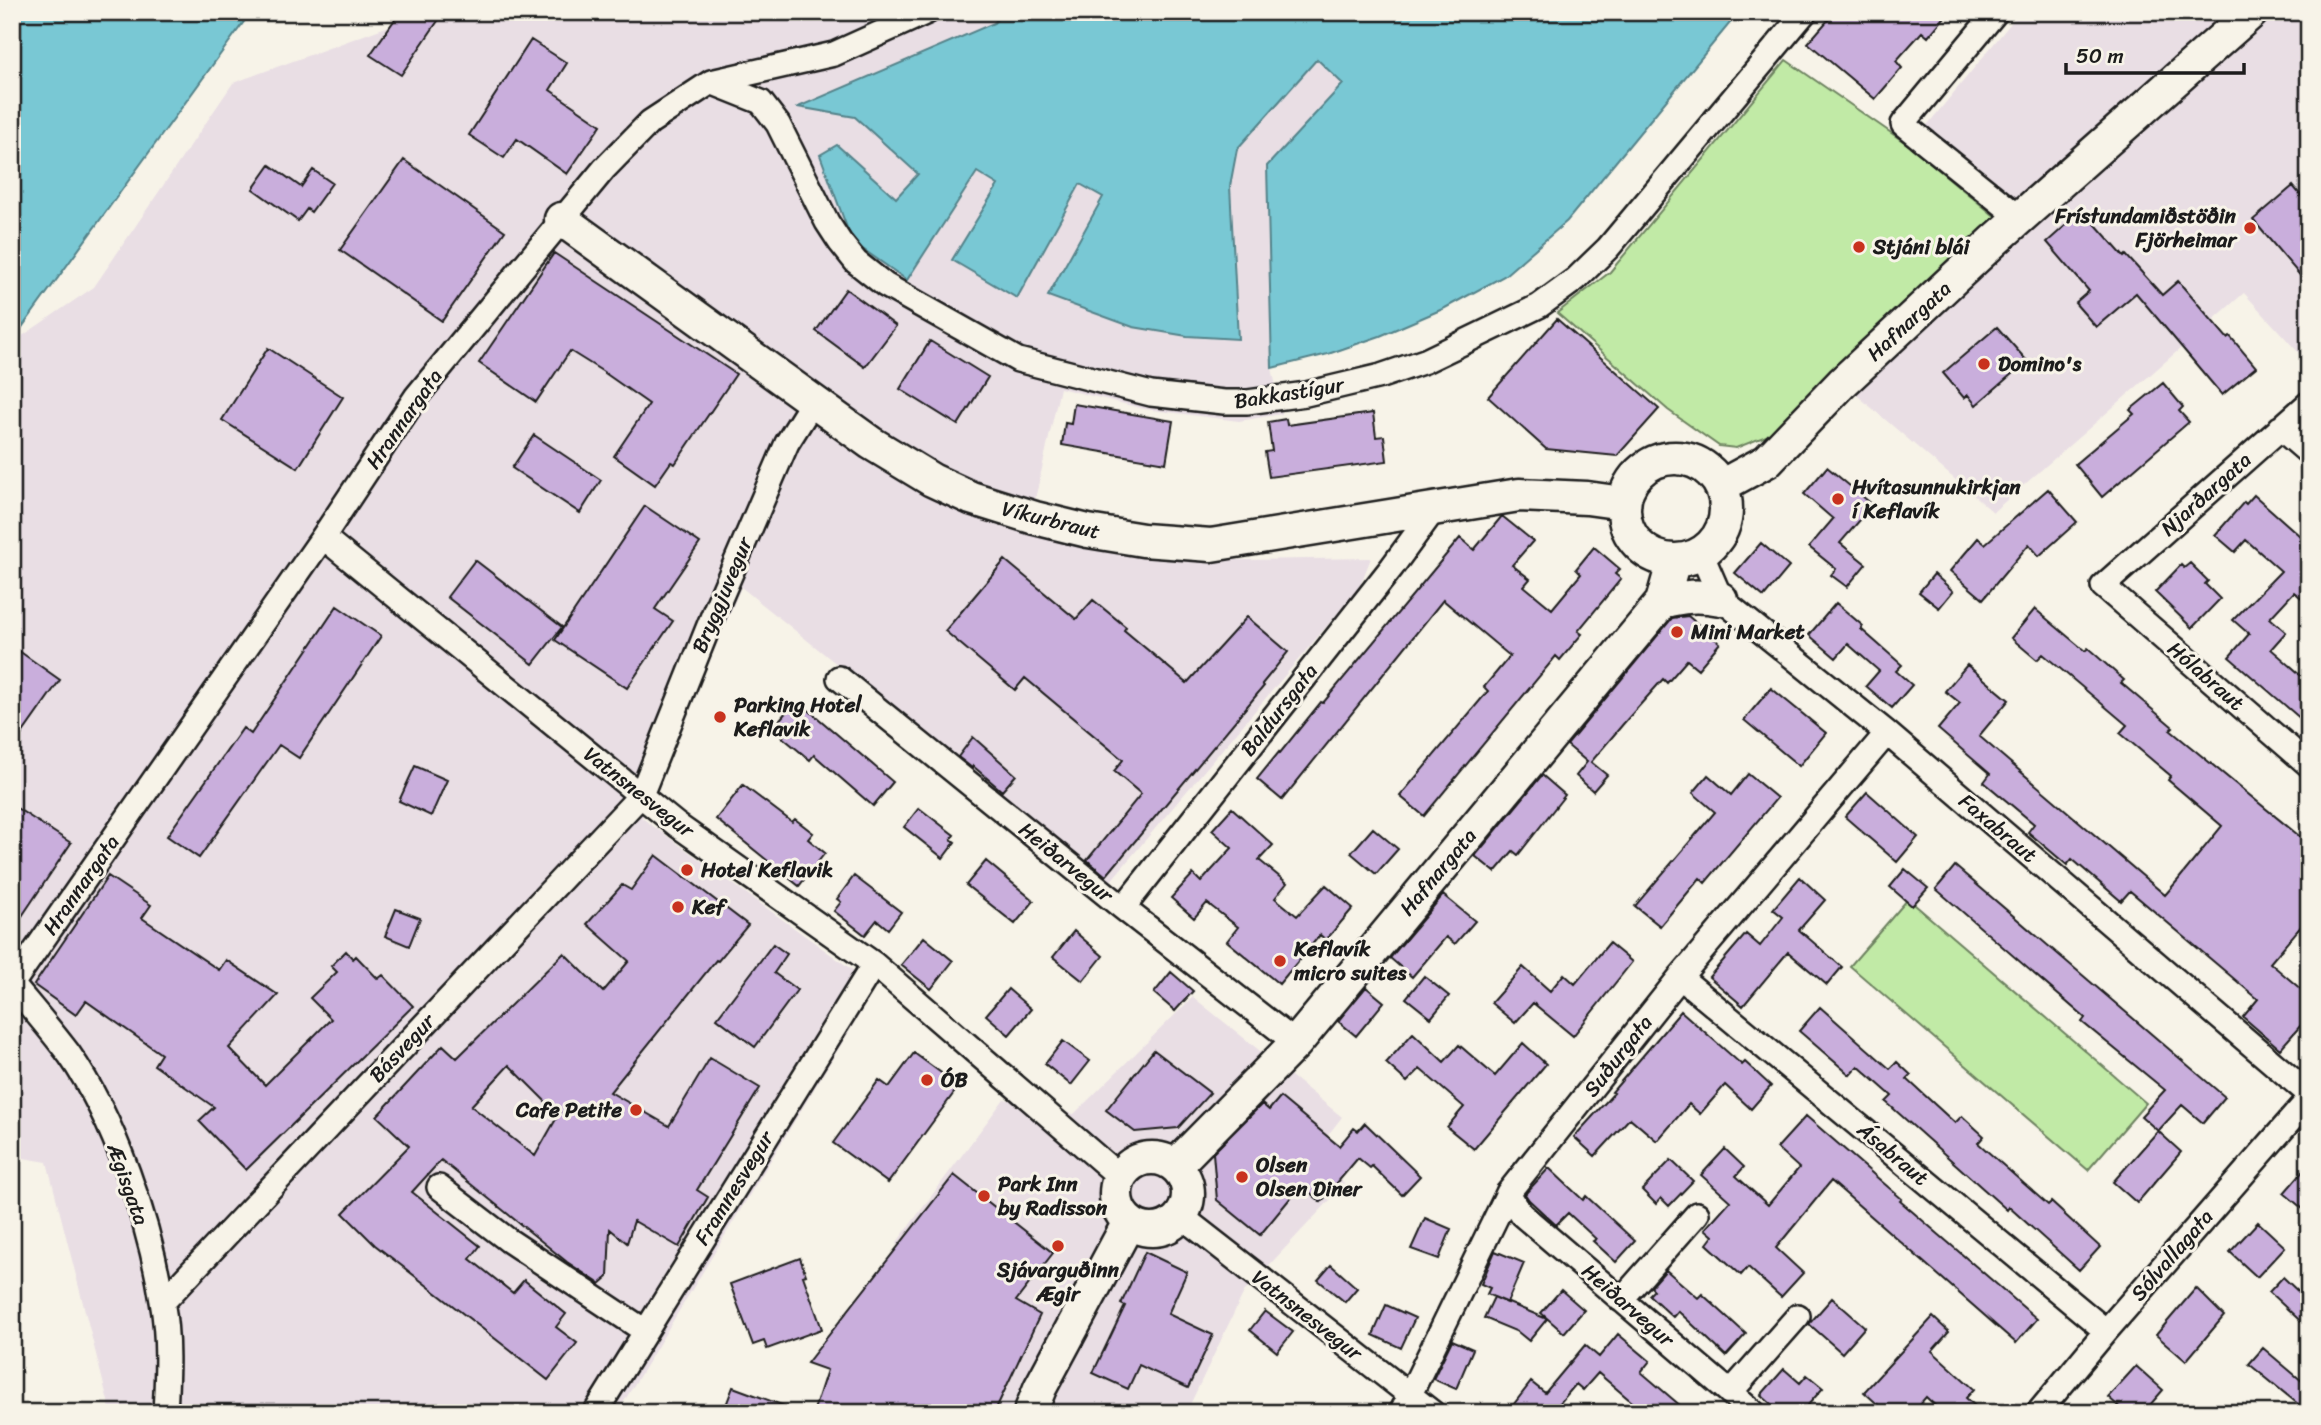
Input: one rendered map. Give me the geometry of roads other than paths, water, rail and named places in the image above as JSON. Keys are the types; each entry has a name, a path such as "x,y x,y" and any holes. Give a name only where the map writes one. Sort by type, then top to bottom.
{"street":[{"name":"Hrannargata","path":"12,984 323,537 416,397 604,169 650,122 711,82 834,54 927,12"},
{"name":"Bakkastígur","path":"711,82 761,102 778,124 827,222 840,242 856,262 915,304 1018,360 1151,394 1247,402 1306,394 1381,376 1436,357 1539,306 1576,279 1608,248 1805,12"},
{"path":"1996,12 1903,124 2020,218"},
{"name":"Hafnargata","path":"1175,1166 1296,1043 1662,602 1688,556 1713,543 1726,516 1726,500 1721,486 1767,461 1842,383 2020,218 2252,12"},
{"name":"Víkurbraut","path":"561,219 871,443 932,480 981,501 1035,518 1143,541 1211,545 1519,495 1587,498 1623,503"},
{"name":"Bryggjuvegur","path":"641,795 716,608 782,455 814,400"},
{"name":"Njarðargata","path":"2103,586 2309,403"},
{"path":"2280,428 2309,453"},
{"path":"1688,556 1660,558 1636,543 1628,531 1624,517 1623,503 1628,487 1637,473 1650,463 1666,458 1682,458 1698,463 1711,472 1721,486"},
{"name":"Baldursgata","path":"1123,908 1392,567 1433,510"},
{"name":"Vatnsnesvegur","path":"323,537 677,825 874,964 1120,1177"},
{"name":"Faxabraut","path":"1688,556 1721,599 1887,733 2309,1096"},
{"name":"Hólabraut","path":"2103,586 2309,765"},
{"path":"1662,602 1682,596 1699,595 1721,599"},
{"name":"Heiðarvegur","path":"839,678 1123,908 1296,1043"},
{"name":"Suðurgata","path":"1405,1404 1508,1193 1680,977 1887,733"},
{"name":"Básvegur","path":"163,1302 641,795"},
{"name":"Framnesvegur","path":"595,1413 874,964"},
{"name":"Ásabraut","path":"1680,977 2106,1331"},
{"name":"Ægisgata","path":"12,984 70,1056 100,1109 127,1172 147,1236 163,1302 168,1366 165,1413"},
{"name":"Sólvallagata","path":"2038,1413 2309,1096"},
{"path":"1159,1158 1175,1166 1182,1173 1188,1190 1188,1199 1181,1216 1173,1224 1150,1231 1129,1222 1118,1209 1116,1201 1116,1185 1120,1177 1132,1163 1140,1159 1159,1158"},
{"path":"439,1187 508,1240 645,1331"},
{"name":"Heiðarvegur","path":"1508,1193 1521,1214 1754,1413"},
{"path":"1621,1300 1697,1214"},
{"name":"Vatnsnesvegur","path":"1181,1216 1405,1404 1433,1413"},
{"path":"1030,1413 1040,1388 1129,1222"},
{"path":"1730,1393 1798,1316"}],"water":[{"path":"12,12 251,12 20,330 12,328"},
{"path":"1003,12 1739,12 1567,221 1504,276 1445,308 1380,336 1328,354 1272,368 1267,166 1343,84 1317,59 1237,149 1230,186 1238,339 1187,336 1133,327 1048,296 1103,197 1080,184 1017,298 952,260 998,185 977,172 907,280 857,245 849,233 820,155 837,145 896,198 918,174 855,117 798,107 994,23"}],"place":[{"name":"Frístundamiðstöðin Fjörheimar","path":"2250,228"},
{"name":"Stjáni blái","path":"1859,247"},
{"name":"Domino's","path":"1984,364"},
{"name":"Hvítasunnukirkjan í Keflavík","path":"1838,499"},
{"name":"Mini Market","path":"1677,632"},
{"name":"Parking Hotel Keflavik","path":"720,717"},
{"name":"Hotel Keflavik","path":"687,870"},
{"name":"Kef","path":"678,907"},
{"name":"Keflavík micro suites","path":"1280,961"},
{"name":"ÓB","path":"927,1080"},
{"name":"Cafe Petite","path":"636,1110"},
{"name":"Olsen Olsen Diner","path":"1242,1177"},
{"name":"Park Inn by Radisson","path":"984,1196"},
{"name":"Sjávarguðinn Ægir","path":"1058,1246"}]}
